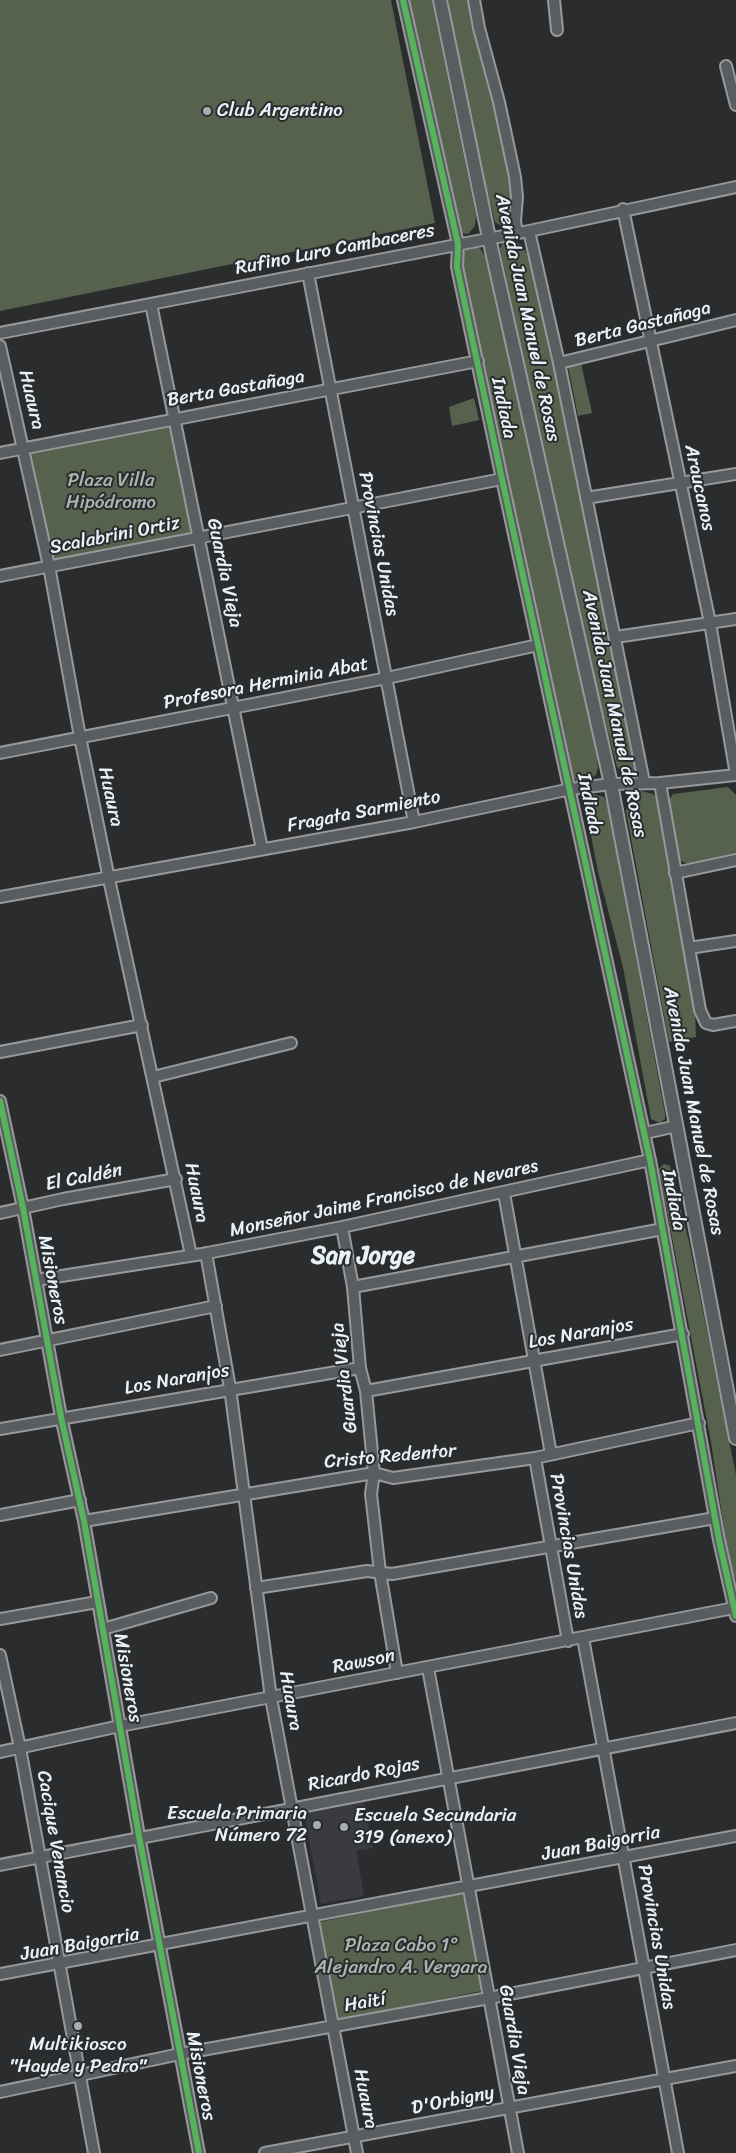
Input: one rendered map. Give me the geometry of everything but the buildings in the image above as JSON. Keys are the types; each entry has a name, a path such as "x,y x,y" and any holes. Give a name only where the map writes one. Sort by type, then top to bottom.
{"main road":[{"name":"Avenida Juan Manuel de Rosas","path":"440,0 489,238 611,784 736,1438"}],"street":[{"name":"Indiada","path":"403,0 458,244 457,267 650,1160 715,1518 735,1612"},
{"path":"474,0 479,28 500,102 515,177 517,196 515,221 517,233"},
{"path":"554,0 558,30"},
{"path":"726,66 736,105"},
{"name":"Rufino Luro Cambaceres","path":"0,333 529,231 623,209 736,187"},
{"name":"Araucanos","path":"623,209 710,623 736,775"},
{"path":"529,231 559,363 644,782"},
{"name":"Provincias Unidas","path":"308,273 414,822"},
{"name":"Guardia Vieja","path":"151,304 262,849"},
{"name":"Berta Gastañaga","path":"559,363 650,343 736,320"},
{"name":"Huaura","path":"0,346 49,566 80,737 109,879 192,1255"},
{"name":"Berta Gastañaga","path":"0,453 478,361"},
{"path":"586,498 680,485 736,474"},
{"name":"Scalabrini Ortiz","path":"0,576 502,479"},
{"path":"616,637 736,618"},
{"name":"Profesora Herminia Abat","path":"0,752 387,678 538,645"},
{"name":"Fragata Sarmiento","path":"0,897 109,879 414,822 571,789 611,784 660,783 736,775"},
{"path":"660,783 700,1010 706,1023 713,1025 736,1021"},
{"path":"675,873 736,860"},
{"path":"689,948 736,942"},
{"path":"0,1052 142,1025"},
{"path":"153,1077 292,1043"},
{"name":"Misioneros","path":"0,1101 23,1208 61,1417 84,1521 139,1836 199,2153"},
{"path":"644,1133 677,1126"},
{"name":"Monseñor Jaime Francisco de Nevares","path":"36,1280 206,1253 342,1227 650,1160"},
{"name":"El Caldén","path":"0,1213 176,1179"},
{"name":"Provincias Unidas","path":"504,1193 552,1454"},
{"name":"Guardia Vieja","path":"342,1227 353,1287 360,1368 366,1391 374,1473 371,1494 380,1572 397,1673"},
{"path":"353,1287 663,1229"},
{"name":"Huaura","path":"206,1253 230,1388 242,1493 271,1698 357,2153"},
{"path":"0,1350 216,1306"},
{"name":"Los Naranjos","path":"366,1391 683,1334"},
{"name":"Los Naranjos","path":"0,1429 230,1388 360,1368"},
{"name":"Cristo Redentor","path":"84,1521 242,1493 374,1473 393,1478 535,1458 699,1423"},
{"name":"Provincias Unidas","path":"535,1458 568,1641"},
{"path":"0,1515 80,1500"},
{"path":"256,1588 367,1571 392,1574 715,1518"},
{"path":"103,1629 211,1598"},
{"path":"0,1619 97,1602"},
{"name":"Rawson","path":"0,1752 120,1726 397,1673 735,1612"},
{"name":"Provincias Unidas","path":"583,1638 678,2153"},
{"name":"Cacique Venancio","path":"0,1655 20,1748 94,2153"},
{"name":"Guardia Vieja","path":"428,1668 518,2153"},
{"name":"Ricardo Rojas","path":"0,1864 736,1723"},
{"name":"Juan Baigorria","path":"0,1974 59,1965 736,1836"},
{"name":"Haití","path":"0,2092 180,2054 489,1998 736,1950"},
{"name":"D'Orbigny","path":"265,2153 665,2081 736,2066"}],"shaded area":[{"path":"364,1801 373,1848 356,1851 364,1896 321,1904 304,1812"}],"green space":[{"name":"Club Argentino","path":"0,0 391,0 435,223 0,311"},
{"path":"406,0 432,0 476,216 475,226 468,234 461,233 458,229"},
{"path":"448,0 472,0 512,181 511,222 503,227 495,222 479,161"},
{"path":"512,240 522,245 529,258 538,287 637,765 631,773 621,771 617,767 579,619 500,249 502,243"},
{"path":"468,247 480,248 485,256 506,335 597,757 598,768 596,775 585,782 576,781 573,776 505,478 461,263 461,256"},
{"path":"581,363 592,413 578,416 568,366"},
{"path":"474,398 479,420 452,426 449,407"},
{"name":"Plaza Villa Hipódromo","path":"171,422 193,533 51,562 29,451"},
{"path":"728,787 736,795 736,855 687,864 678,859 668,801 673,794"},
{"path":"637,790 653,794 658,799 695,1012 696,1037 669,1042 626,811 631,794"},
{"path":"593,794 604,797 608,807 665,1114 665,1119 660,1123 651,1119 623,967 598,872 584,798"},
{"path":"664,1164 670,1166 689,1242 736,1475 736,1581 729,1561 711,1442 659,1169"},
{"name":"Plaza Cabo 1° Alejandro A. Vergara","path":"463,1893 482,1991 338,2020 319,1922"}],"cycle path":[{"path":"403,0 458,244 457,267 650,1160 719,1540 736,1616"},
{"path":"0,1101 23,1208 61,1417 84,1521 139,1836 199,2153"}],"place":[{"name":"Club Argentino","path":"207,111"},
{"name":"Escuela Primaria Número 72","path":"317,1825"},
{"name":"Escuela Secundaria 319 (anexo)","path":"344,1827"},
{"name":"Multikiosco \"Hayde y Pedro\"","path":"78,2026"}],"district":[{"name":"San Jorge","path":"363,1257"}]}
